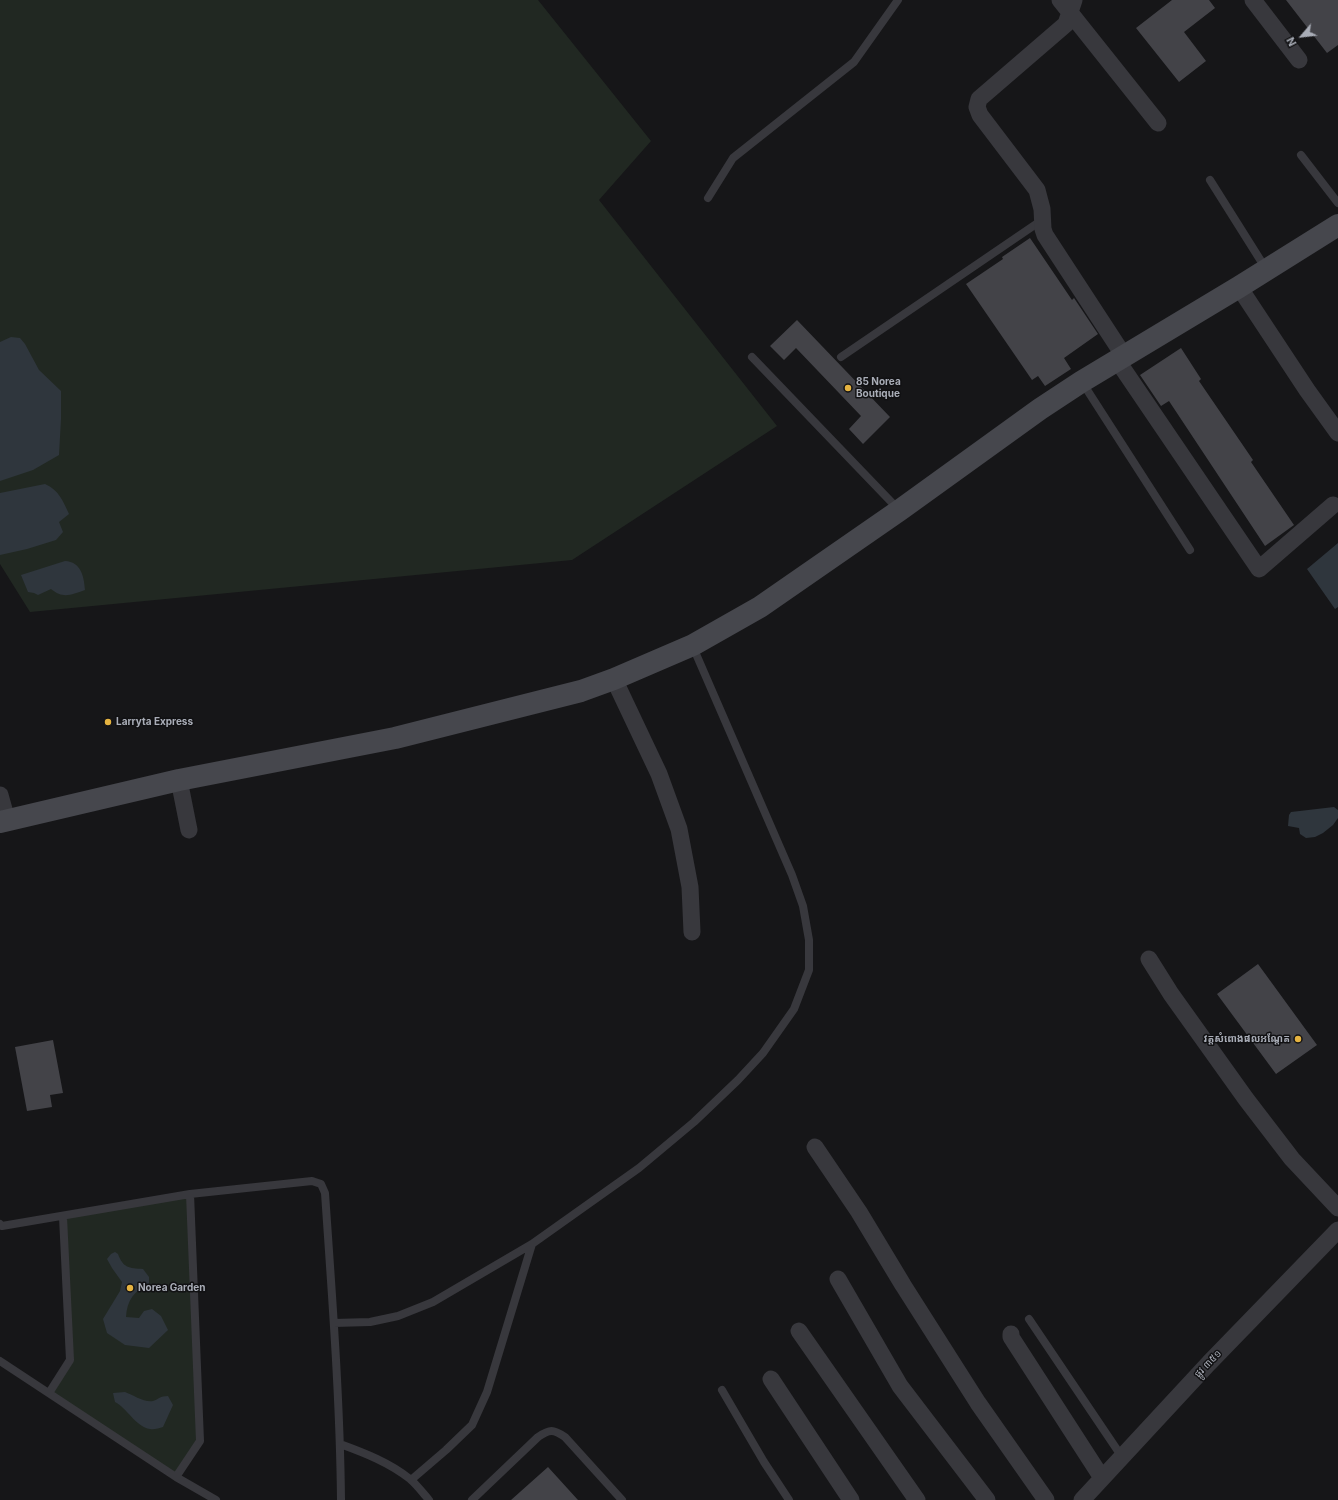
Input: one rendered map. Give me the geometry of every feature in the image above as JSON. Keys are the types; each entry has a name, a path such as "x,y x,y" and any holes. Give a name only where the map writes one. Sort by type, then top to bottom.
{"street":[{"path":"1253,0 1300,60"},
{"path":"1068,4 1158,123"},
{"path":"1068,4 1066,24 979,99 977,107 980,115 1037,190 1042,209 1042,220 1045,235 1120,358 1259,569 1333,505"},
{"path":"0,795 4,821 179,780 395,738 581,691 614,680 692,645 760,608 900,510 1040,409 1081,382 1267,270 1338,225"},
{"path":"1239,287 1298,377 1338,433"},
{"path":"614,680 659,774 679,829 690,887 692,932"},
{"path":"179,780 189,830"},
{"path":"1149,959 1171,994 1246,1099 1292,1159 1338,1208"},
{"path":"815,1147 858,1212 978,1403 1046,1500"},
{"name":"ផ្លូវ ៣៥១","path":"1082,1500 1208,1363 1338,1230"},
{"path":"838,1279 900,1386 987,1500"},
{"path":"799,1331 917,1500"},
{"path":"1010,1334 1102,1478"},
{"path":"771,1379 851,1500"}],"lane":[{"path":"708,198 733,158 854,62 898,0"},
{"path":"1301,155 1338,203"},
{"path":"1210,180 1267,270"},
{"path":"841,357 1042,220"},
{"path":"752,357 900,510"},
{"path":"1081,382 1190,550"},
{"path":"334,1323 370,1322 398,1316 433,1302 532,1244 640,1168 694,1122 738,1080 763,1053 794,1009 809,970 809,940 803,906 792,875 692,645"},
{"path":"0,1224 2,1226 63,1217 190,1194 312,1181 322,1184 326,1193 334,1323 340,1444 341,1500"},
{"path":"176,1477 200,1441 190,1194"},
{"path":"49,1394 70,1360 63,1217"},
{"path":"411,1480 472,1425 488,1392 532,1244"},
{"path":"1030,1319 1122,1457"},
{"path":"0,1361 176,1477 216,1500"},
{"path":"722,1390 764,1462 790,1500"},
{"path":"472,1500 538,1437 548,1430 556,1431 565,1438 622,1500"},
{"path":"340,1444 364,1453 392,1467 411,1480 429,1500"}],"shaded area":[{"path":"0,0 538,0 651,141 599,200 777,426 572,560 30,612 0,564"},
{"path":"11,337 20,338 25,344 39,370 61,391 59,455 33,470 0,481 0,342"},
{"path":"45,484 54,489 62,500 69,514 59,522 63,532 56,540 0,555 0,493"},
{"path":"1338,543 1338,607 1335,609 1307,569"},
{"path":"65,561 75,564 81,571 85,590 67,595 59,594 51,589 38,595 28,592 21,575"},
{"path":"1334,807 1338,810 1338,818 1333,825 1315,837 1306,838 1300,834 1299,828 1288,826 1289,815 1291,812"},
{"name":"Norea Garden","path":"190,1194 200,1441 176,1477 49,1393 70,1360 63,1217"},
{"path":"115,1252 118,1254 124,1265 130,1268 143,1269 149,1277 149,1284 135,1293 132,1297 128,1306 126,1317 139,1318 144,1311 152,1309 161,1316 168,1330 149,1348 125,1345 107,1333 103,1319 120,1291 122,1282 107,1259"},
{"path":"125,1392 143,1400 150,1401 163,1396 168,1396 173,1405 163,1427 153,1429 145,1428 140,1425 124,1408 115,1402 113,1393"}],"building":[{"path":"1172,0 1209,0 1215,8 1184,32 1206,61 1179,82 1136,28"},
{"path":"1286,0 1338,0 1338,45 1327,53"},
{"path":"1030,238 1072,300 1074,298 1098,334 1064,358 1071,369 1045,386 1038,376 1032,380 966,284 1003,259 1002,257"},
{"name":"85 Norea Boutique","path":"797,320 890,417 863,444 849,429 861,416 796,348 784,360 770,346"},
{"path":"1181,348 1201,379 1199,381 1253,460 1251,462 1294,525 1265,546 1169,401 1161,406 1140,375"},
{"path":"1258,964 1317,1045 1276,1074 1217,994"},
{"path":"53,1040 63,1093 50,1095 52,1107 27,1111 15,1047"},
{"path":"548,1467 578,1500 511,1500"}],"place":[{"name":"85 Norea Boutique","path":"848,388"},
{"name":"Larryta Express","path":"108,722"},
{"name":"វត្តសំពោងផលអណ្តែត","path":"1298,1039"},
{"name":"Norea Garden","path":"130,1288"}]}
